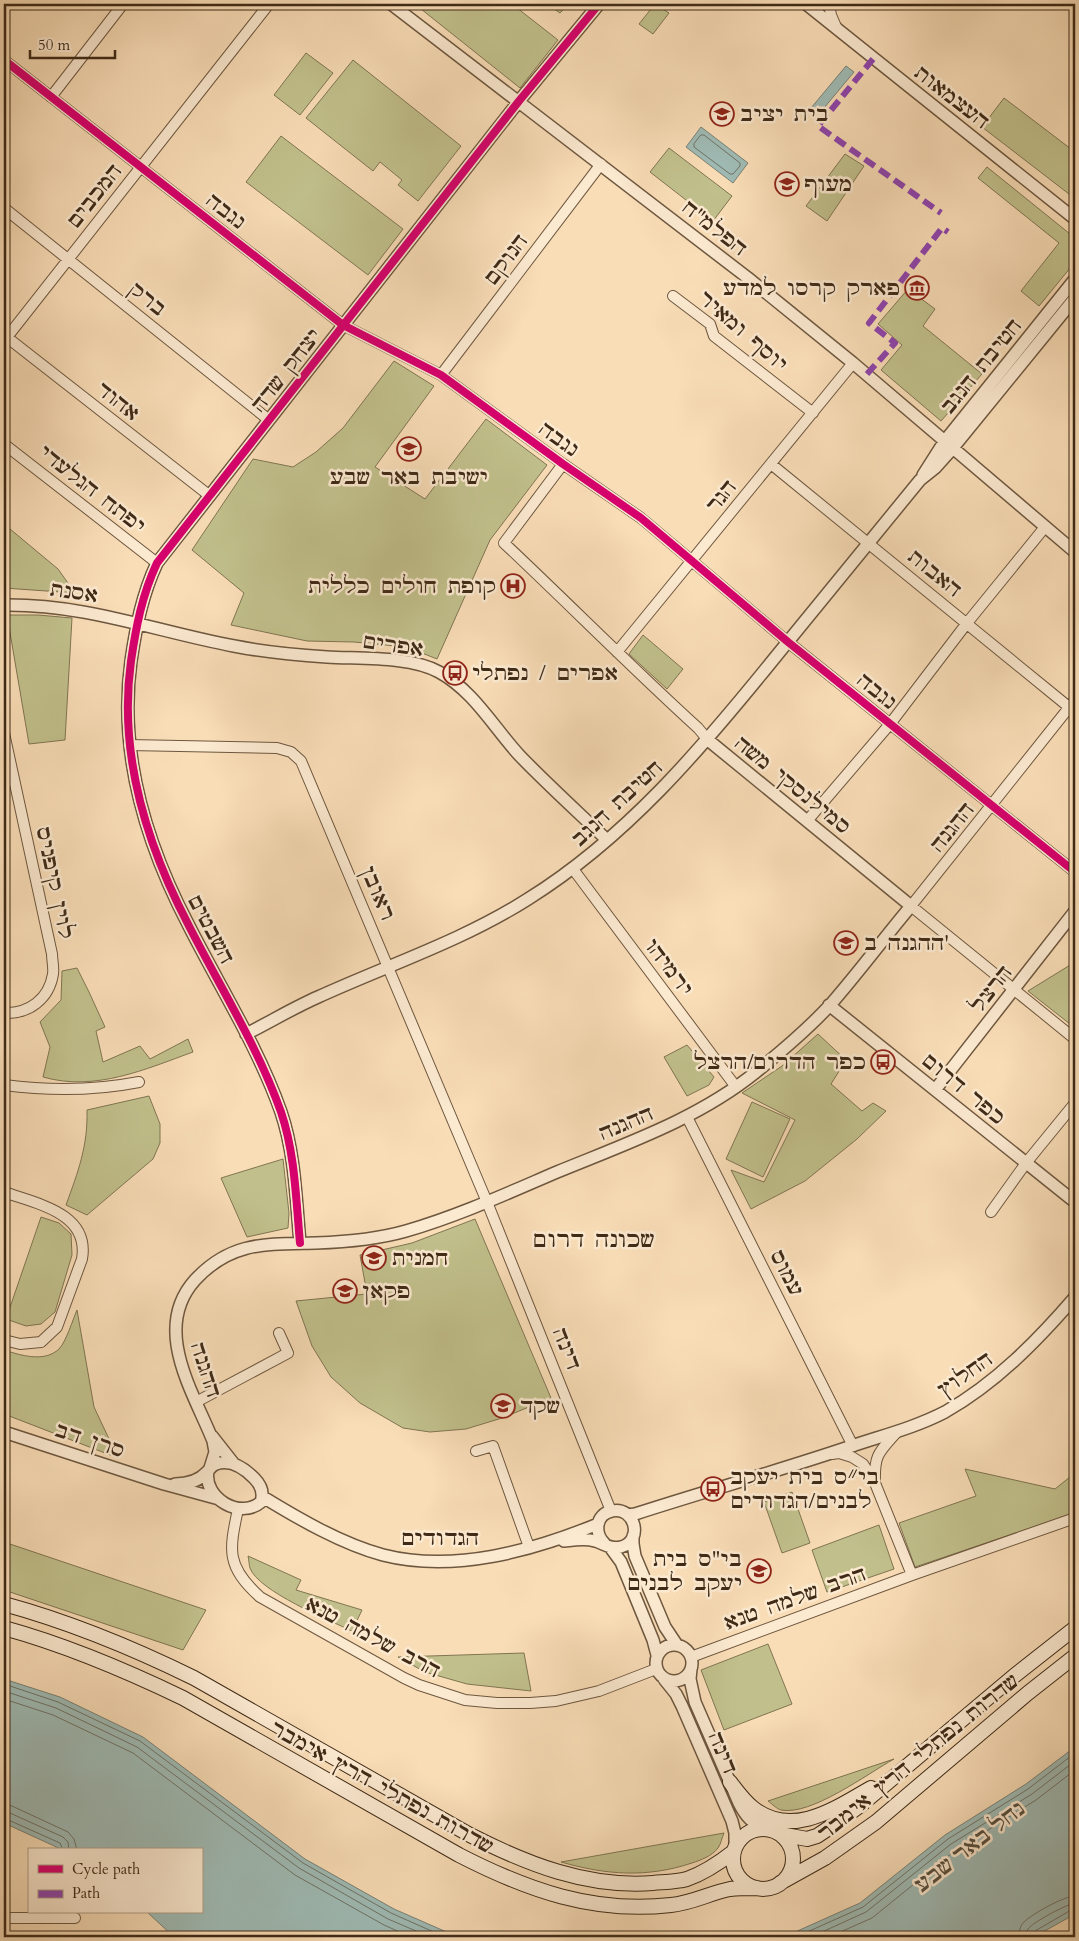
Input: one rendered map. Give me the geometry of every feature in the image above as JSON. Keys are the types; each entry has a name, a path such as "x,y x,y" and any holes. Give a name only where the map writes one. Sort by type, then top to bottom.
{"main road":[{"name":"שדרות נפתלי הרץ אימבר","path":"4,1604 75,1626 186,1674 470,1835 540,1867 576,1877 611,1883 642,1884 685,1880 701,1874 734,1850"},
{"name":"שדרות נפתלי הרץ אימבר","path":"4,1628 67,1648 176,1694 459,1855 494,1873 532,1889 571,1900 609,1906 643,1907 691,1902 730,1889 756,1888"},
{"name":"שדרות נפתלי הרץ אימבר","path":"780,1834 807,1839 817,1836 862,1804 1014,1676 1075,1628"},
{"name":"שדרות נפתלי הרץ אימבר","path":"780,1883 825,1858 876,1822 1028,1693 1075,1656"},
{"path":"730,1782 753,1808 777,1820 790,1822 818,1816 837,1807 906,1767"},
{"path":"758,1829 766,1829 780,1834 787,1841 793,1858 787,1876 780,1883 773,1887 756,1888 740,1879 735,1871 733,1862 734,1850 744,1835 758,1829"}],"street":[{"path":"51,97 123,4"},
{"name":"המכבים","path":"5,338 269,4"},
{"name":"הפלמ\"ח","path":"391,4 748,278 854,363 1044,528 1075,552"},
{"name":"יצחק שדה","path":"138,623 141,603 157,563 518,101 599,4"},
{"name":"העצמאות","path":"806,4 1075,219"},
{"path":"829,4 831,15 838,30"},
{"name":"נגבה","path":"4,60 343,325 441,375 641,518 788,642 1075,872"},
{"name":"הנוקם","path":"441,375 601,164"},
{"name":"ברק","path":"4,208 269,420"},
{"name":"חטיבת הנגב","path":"948,445 1075,279"},
{"name":"יוסף ומאיר","path":"673,296 710,324 714,336 813,413"},
{"name":"חטיבת הנגב","path":"246,1034 317,998 467,933 504,914 573,869 646,806 708,740 920,480 929,462 948,445 1074,302"},
{"name":"אהוד","path":"5,338 210,496"},
{"name":"הגר","path":"617,652 854,363"},
{"name":"יפתח הגלעדי","path":"4,444 157,563"},
{"name":"סמילנסקי משה","path":"563,464 504,543 698,728 708,740 1075,1039"},
{"name":"האבות","path":"771,464 967,623 1073,706"},
{"path":"807,821 890,724 967,623 1044,528"},
{"name":"אסנת","path":"4,605 68,608 138,623"},
{"name":"השבטים","path":"138,623 128,686 129,745 141,807 161,866 189,926 246,1034 274,1094 286,1126 300,1242"},
{"name":"אפרים","path":"138,623 234,646 308,656 414,664 438,672 456,684 476,703 518,754 607,840"},
{"name":"ההגנה","path":"209,1470 215,1452 210,1433 182,1369 176,1342 178,1317 186,1292 206,1270 237,1250 258,1244 343,1241 404,1232 487,1202 687,1117 736,1087 772,1058 829,1005 1073,706"},
{"name":"לוין קיפניס","path":"4,733 52,954 53,973 50,986 42,999 37,1003 21,1011 4,1012"},
{"name":"ראובן","path":"129,745 277,748 291,752 301,761 487,1202"},
{"name":"ירמיהו","path":"573,869 736,1087"},
{"name":"הרצל","path":"935,1090 1075,911"},
{"name":"כפר דרום","path":"829,1005 1075,1202"},
{"path":"4,1085 79,1090 113,1087 139,1082"},
{"path":"990,1212 1026,1163 1075,1103"},
{"name":"עמוס","path":"687,1117 853,1446"},
{"path":"4,1192 55,1211 65,1218 76,1226 82,1236 84,1248 82,1259 57,1327 41,1342 20,1344 4,1340"},
{"name":"דינה","path":"487,1202 611,1511"},
{"name":"החלוץ","path":"853,1446 896,1433 936,1416 977,1391 1001,1373 1042,1336 1075,1298"},
{"path":"196,1402 288,1353 280,1333"},
{"name":"סרן דב","path":"4,1432 164,1484 219,1499"},
{"name":"ההגנה","path":"210,1433 234,1464"},
{"path":"875,1483 875,1467 878,1453 896,1433"},
{"path":"476,1451 493,1446 534,1546"},
{"path":"628,1515 853,1446"},
{"path":"822,1456 839,1453 852,1457 863,1464 875,1483 912,1575"},
{"path":"215,1464 234,1464 246,1470 257,1481 262,1490 263,1497 261,1502 250,1509 225,1504 212,1492 209,1484 209,1470 215,1464"},
{"name":"סרן דב","path":"164,1484 186,1483 198,1479 209,1470"},
{"name":"הגדודים","path":"263,1497 297,1517 350,1543 382,1555 408,1560 461,1561 534,1546 582,1539 593,1540 607,1546"},
{"path":"607,1546 621,1547 626,1544 648,1516 665,1505"},
{"name":"הרב שלמה טנא","path":"238,1508 232,1538 232,1553 236,1568 244,1582 260,1597 420,1686 465,1700 497,1704 530,1704 599,1692 656,1669"},
{"path":"657,1655 665,1646 677,1645 686,1649 691,1657 691,1669 685,1678 669,1681 664,1679 656,1669 657,1655 653,1640 621,1562 598,1535 598,1524 603,1516 611,1511 617,1510 628,1515 634,1523 632,1544 635,1556 665,1627 677,1645"},
{"name":"הרב שלמה טנא","path":"691,1657 912,1575 1075,1518"},
{"name":"הגדודים","path":"534,1546 598,1524"},
{"name":"דינה","path":"691,1669 690,1679 695,1702 744,1812 756,1826 766,1829"},
{"name":"דינה","path":"664,1679 676,1694 682,1706 732,1821 735,1833 734,1850"},
{"path":"4,1918 75,1918"}],"shaded area":[{"path":"425,4 512,4 558,40 520,88 421,9"},
{"path":"547,4 568,4 560,13"},
{"path":"655,4 669,13 653,34 639,24"},
{"path":"306,53 333,73 300,115 274,95"},
{"path":"353,60 461,146 418,201 398,185 402,180 380,162 373,171 306,118"},
{"path":"1004,98 1075,152 1075,186 1069,194 982,127"},
{"path":"281,136 403,229 368,275 246,182"},
{"path":"669,148 732,196 713,221 650,172"},
{"path":"845,154 864,166 827,221 806,206"},
{"path":"987,167 1075,238 1075,262 1039,306 1021,291 1059,243 978,178"},
{"path":"908,289 935,309 923,326 982,374 941,421 881,370 902,345 878,324"},
{"path":"394,361 434,386 375,467 425,499 486,419 547,465 490,540 437,659 407,647 354,642 307,641 231,625 244,593 192,550 253,459 293,467 316,452 343,428"},
{"path":"4,524 58,569 75,593 4,588"},
{"path":"7,615 72,618 65,740 29,744"},
{"path":"643,635 683,669 667,689 629,654"},
{"path":"1075,962 1075,1028 1028,991"},
{"path":"77,968 105,1027 96,1031 103,1062 140,1046 150,1059 188,1039 193,1052 139,1071 101,1080 82,1082 62,1081 43,1077 50,1047 40,1022 61,1000 62,971"},
{"path":"818,1034 846,1060 831,1084 862,1111 873,1103 886,1111 857,1139 805,1181 751,1209 731,1170 764,1182 795,1120 742,1093 782,1066"},
{"path":"687,1045 714,1077 709,1085 687,1096 664,1057"},
{"path":"149,1096 160,1124 160,1143 153,1159 87,1215 66,1205 84,1147 87,1110"},
{"path":"752,1102 790,1119 763,1177 726,1159"},
{"path":"283,1159 289,1213 288,1228 247,1237 221,1178"},
{"path":"41,1217 59,1223 71,1234 72,1255 55,1312 41,1324 26,1326 6,1319"},
{"path":"475,1219 551,1398 502,1418 466,1429 430,1432 403,1428 360,1403 331,1377 312,1346 296,1301 367,1294 360,1255 412,1243"},
{"path":"77,1310 94,1407 118,1458 4,1414 4,1350 32,1357 46,1356 53,1353 59,1349 64,1341"},
{"path":"965,1469 1055,1489 1075,1473 1075,1513 915,1567 899,1523 976,1496"},
{"path":"792,1492 810,1543 782,1553 764,1502"},
{"path":"879,1525 894,1569 827,1592 812,1550"},
{"path":"4,1542 206,1610 183,1650 4,1590"},
{"path":"248,1556 301,1580 296,1590 362,1610 352,1631 295,1604 266,1586 250,1568"},
{"path":"768,1644 792,1704 724,1730 701,1670"},
{"path":"524,1653 531,1691 467,1684 425,1672 398,1657"},
{"path":"894,1759 839,1792 808,1807 781,1810 768,1801"},
{"path":"724,1833 720,1845 710,1855 692,1863 659,1871 643,1873 610,1872 561,1862"}],"water":[{"path":"846,66 854,72 819,114 811,108"},
{"path":"701,127 748,163 733,183 686,147"},
{"path":"4,1679 60,1697 143,1737 305,1859 394,1909 458,1937 174,1937 149,1914 202,1914 202,1848 59,1848 4,1823"},
{"name":"נחל באר שבע","path":"1075,1747 1075,1914 1034,1937 784,1937 860,1903 945,1835 1026,1784"}],"marked path":[{"path":"873,59 818,126 941,213"},
{"path":"867,374 895,343 869,323 942,228 948,232"}],"cycle path":[{"path":"300,1243 292,1160 281,1112 250,1041 174,895 148,831 139,798 132,764 128,696 131,661 140,611 157,563 519,101 599,4"},
{"path":"4,60 343,325 441,375 641,518 788,642 1075,872"}],"place":[{"name":"בית יציב","path":"722,114"},
{"name":"מעוף","path":"787,184"},
{"name":"פארק קרסו למדע","path":"917,288"},
{"name":"ישיבת באר שבע","path":"409,449"},
{"name":"קופת חולים כללית","path":"513,586"},
{"name":"אפרים / נפתלי","path":"455,673"},
{"name":"ההגנה ב'","path":"846,943"},
{"name":"כפר הדרום/הרצל","path":"883,1062"},
{"name":"חמנית","path":"374,1258"},
{"name":"פקאן","path":"345,1291"},
{"name":"שקד","path":"503,1406"},
{"name":"בי״ס בית יעקב לבנים/הגדודים","path":"713,1489"},
{"name":"בי\"ס בית יעקב לבנים","path":"759,1571"}],"district":[{"name":"שכונה דרום","path":"594,1239"}]}
